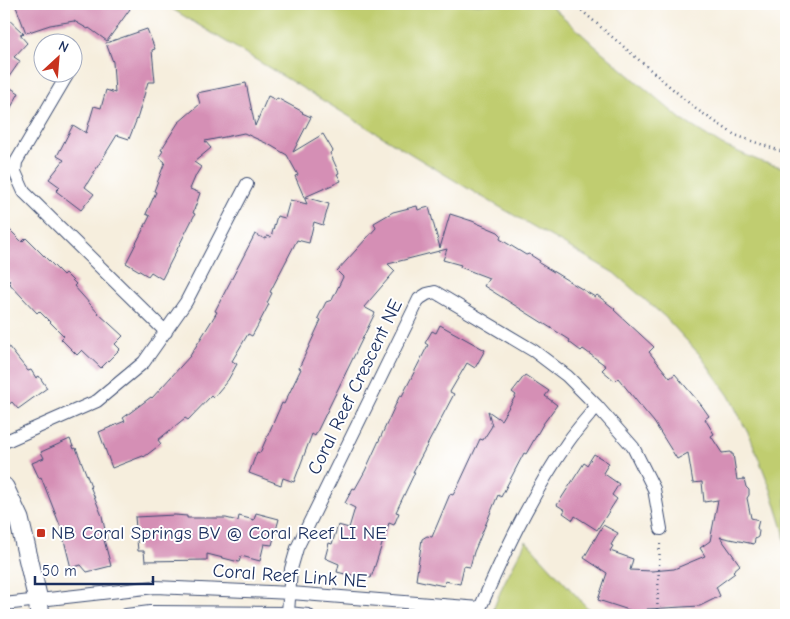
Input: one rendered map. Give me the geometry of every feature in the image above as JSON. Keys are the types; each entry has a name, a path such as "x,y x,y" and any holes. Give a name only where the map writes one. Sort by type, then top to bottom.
{"street":[{"path":"63,82 16,162 15,172 24,192 166,332"},
{"path":"4,442 97,401 144,362 186,302 247,184"},
{"name":"Coral Reef Crescent NE","path":"288,613 291,593 291,569 297,548 419,299 435,292 534,351 568,376 597,406 633,446 654,489 661,529"},
{"path":"478,612 509,542 542,483 569,441 597,406"},
{"path":"4,487 19,519 39,608"},
{"name":"Coral Reef Link NE","path":"4,604 39,608 155,588 291,593 478,612"},
{"name":"Coral Reef Link NE","path":"126,615 150,612 288,613 308,615"}],"path":[{"path":"574,4 696,109 735,135 786,153"},
{"path":"657,615 661,529"},
{"path":"494,608 503,615"}],"green space":[{"path":"164,4 549,4 682,120 722,145 762,162 786,168 786,548 783,529 771,490 751,439 729,396 700,355 665,317 614,273 472,191"},
{"path":"526,541 594,615 491,615 503,585"}],"building":[{"path":"15,4 124,4 130,9 107,41 89,28 74,21 50,25 26,33"},
{"path":"4,15 24,34 20,35 27,43 14,57 20,61 4,84"},
{"path":"147,29 155,49 152,50 155,82 148,82 129,139 117,135 85,187 94,194 81,210 56,191 60,187 49,179 64,160 57,156 73,125 86,133 94,106 101,108 106,90 115,93 113,62 106,43"},
{"path":"246,83 255,126 268,96 276,100 277,98 311,117 293,152 323,134 333,151 330,153 341,181 305,197 329,204 323,225 314,222 309,243 297,240 270,292 272,293 267,303 269,304 257,327 252,336 248,334 232,361 237,364 228,380 213,398 211,396 188,420 185,418 158,440 161,444 144,457 112,468 99,432 125,421 123,418 152,398 190,356 217,312 215,311 255,234 265,239 267,236 271,237 277,216 285,218 290,200 307,204 295,176 298,175 287,155 244,133 205,141 211,148 194,162 201,167 190,189 200,193 193,213 195,214 162,279 151,272 148,276 126,263 150,216 146,214 156,192 154,191 165,162 159,157 163,151 161,150 178,123 200,104 197,93"},
{"path":"4,84 19,93 4,120"},
{"path":"417,206 418,210 429,207 440,248 450,214 498,232 501,235 500,239 526,255 529,254 540,261 539,263 595,297 597,295 615,309 654,347 649,352 670,378 675,374 702,406 709,416 705,419 714,434 711,436 722,453 731,452 733,454 737,480 744,479 749,490 747,498 751,518 759,520 757,528 759,531 758,537 755,539 754,544 720,537 740,565 733,571 735,573 716,587 720,596 700,606 647,609 647,612 635,612 598,600 607,573 584,558 603,525 618,533 611,545 613,546 610,551 633,559 630,570 674,569 705,556 700,548 710,541 718,500 704,502 702,482 693,483 688,453 677,459 654,422 618,378 615,381 602,370 606,366 583,349 581,351 569,342 570,340 484,286 489,278 460,267 461,265 443,260 447,249 388,264 395,271 364,307 375,313 315,436 312,434 294,482 283,478 281,485 249,473 257,452 260,453 282,403 284,404 301,369 299,368 321,320 318,318 326,302 332,300 343,277 337,271 376,228 374,223 393,212"},
{"path":"4,224 22,242 26,238 63,275 65,273 98,313 123,336 115,344 120,349 101,368 82,350 77,355 61,339 64,336 39,311 37,313 8,282 10,281 4,275"},
{"path":"440,325 485,350 475,368 467,363 450,392 454,394 413,472 415,472 396,512 399,513 394,525 389,523 371,578 337,572 339,564 325,558 329,543 332,544 338,525 349,528 355,508 345,503 365,471 400,395 402,396 428,345 425,343 432,331 436,333"},
{"path":"4,341 28,371 31,370 36,378 39,376 47,388 18,409 12,402 4,408"},
{"path":"525,375 549,391 545,396 557,405 543,424 526,454 524,453 501,497 498,495 474,552 470,567 464,566 460,584 445,581 444,586 416,580 422,539 427,536 432,537 450,494 453,495 480,439 483,440 492,426 488,411 501,420 516,395 512,392"},
{"path":"70,439 74,449 76,448 102,516 107,539 104,540 111,566 87,572 81,565 71,568 61,528 41,477 39,478 32,463 44,458 41,452"},
{"path":"594,454 609,463 603,473 619,484 612,495 617,499 597,530 575,516 573,520 563,513 565,510 557,505 584,463 587,465"},
{"path":"256,513 279,519 272,545 264,544 260,561 241,556 239,562 207,554 207,560 145,561 144,551 138,551 135,517 175,515 187,516 187,518 226,518 238,521 239,516 254,520"}],"place":[{"name":"NB Coral Springs BV @ Coral Reef LI NE","path":"41,533"}]}
